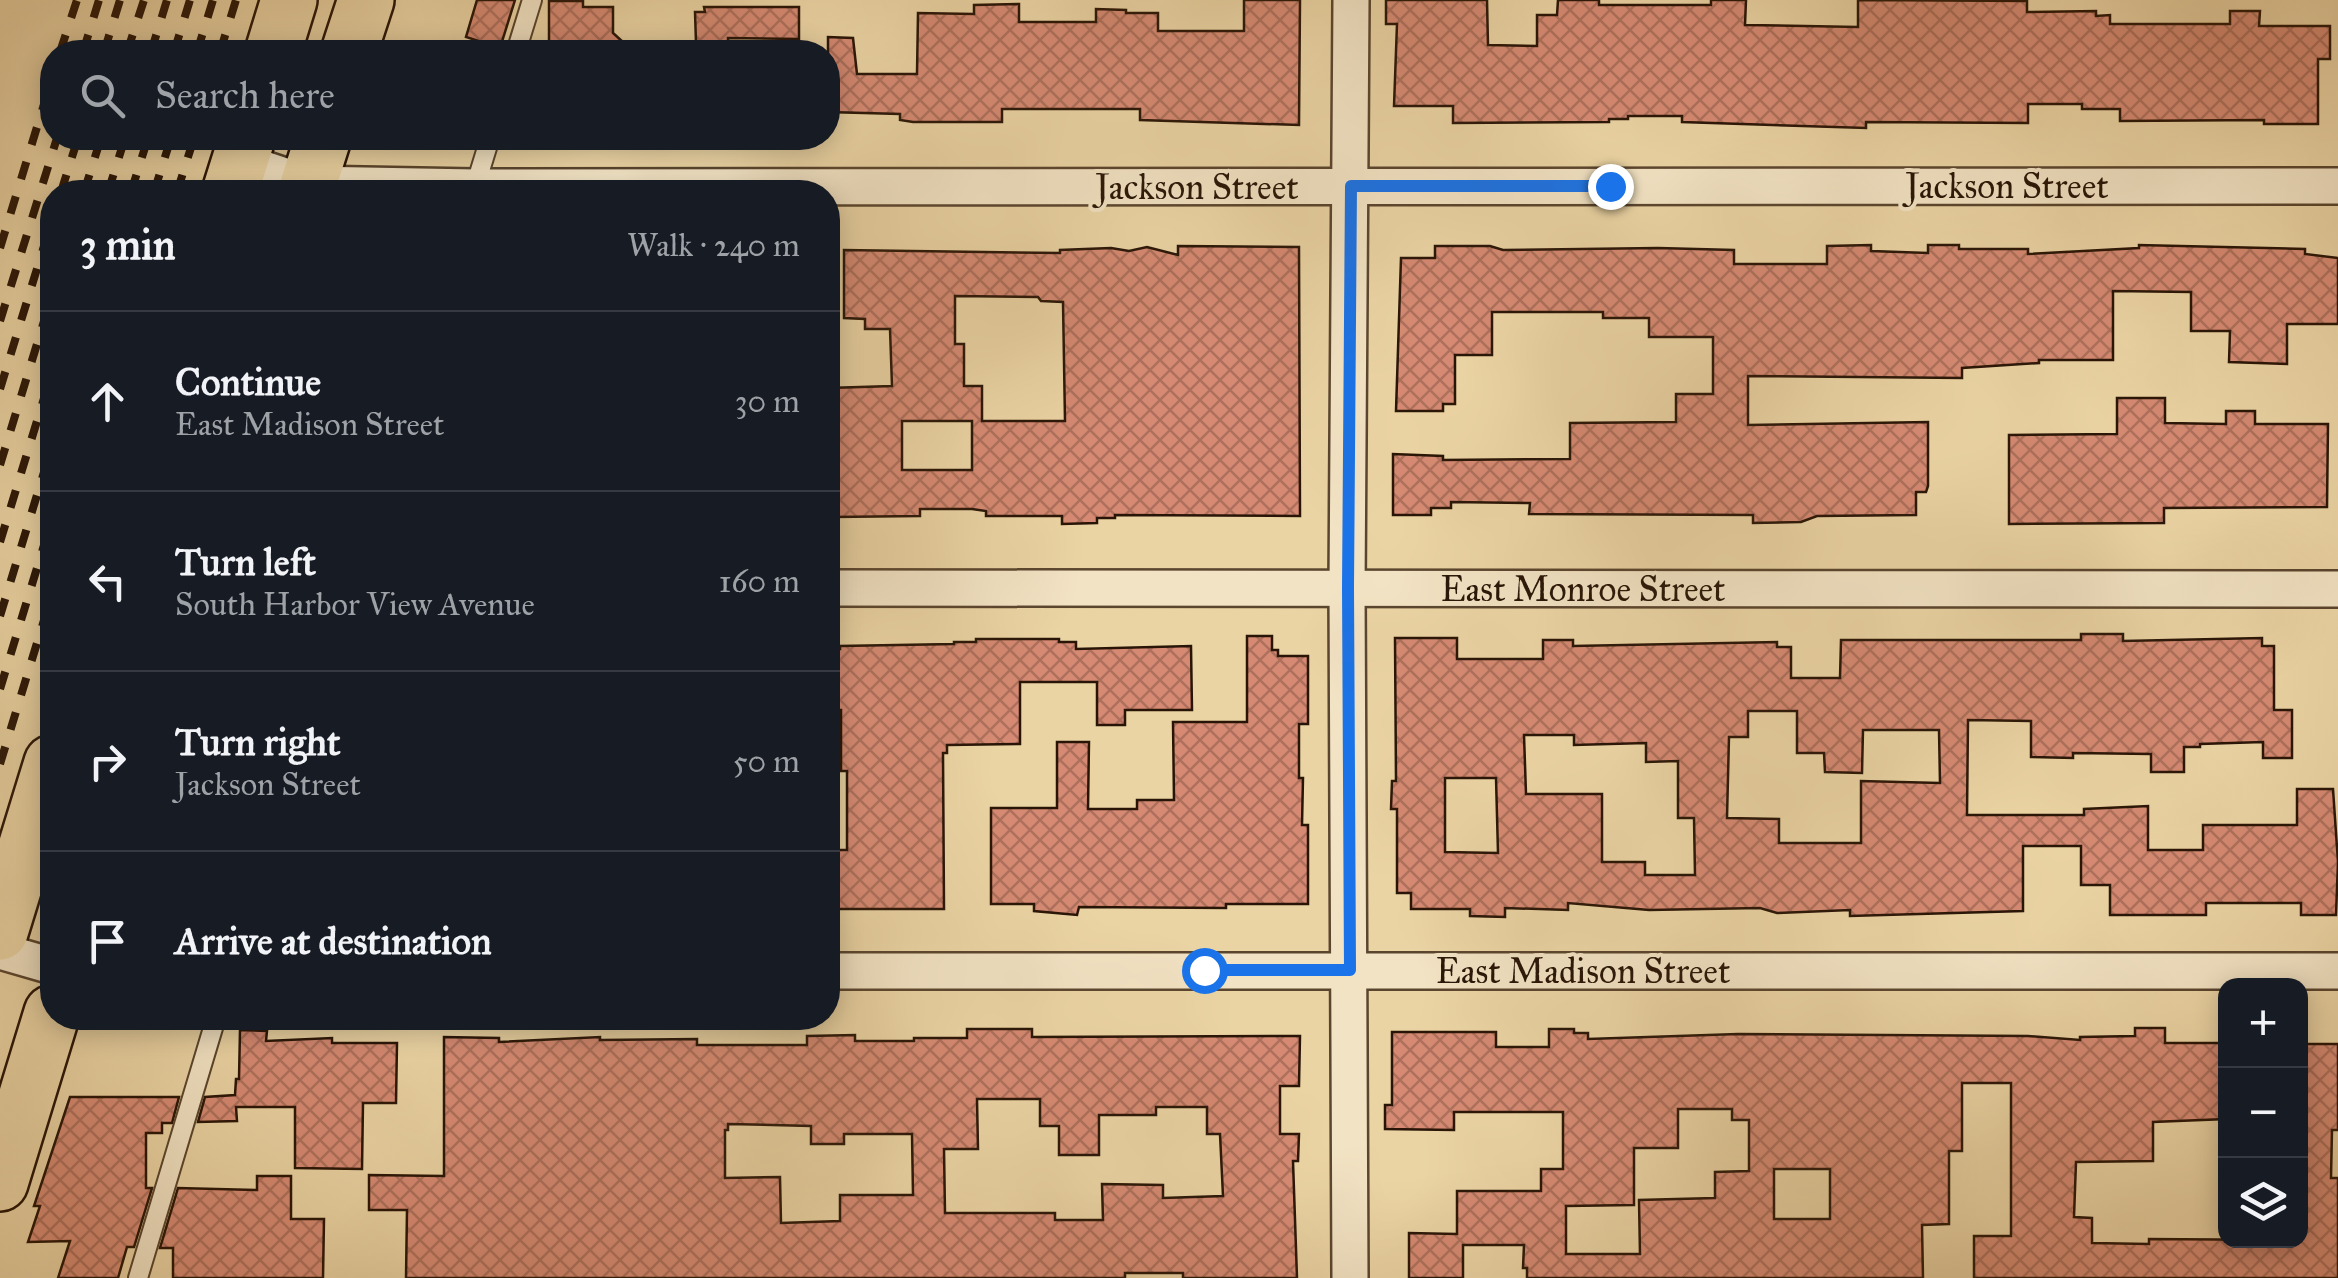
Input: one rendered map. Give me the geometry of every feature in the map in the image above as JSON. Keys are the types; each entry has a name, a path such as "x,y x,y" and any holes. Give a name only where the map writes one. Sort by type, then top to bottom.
{"main road":[{"path":"277,40 289,0"},
{"path":"353,40 366,0"},
{"path":"0,932 40,802"},
{"path":"0,1183 47,1030"}],"street":[{"path":"1350,1278 1351,0"},
{"name":"Jackson Street","path":"239,164 389,180"},
{"name":"Jackson Street","path":"840,188 2338,186"},
{"name":"East Monroe Street","path":"840,588 2338,589"},
{"path":"0,951 40,963"},
{"name":"East Madison Street","path":"840,970 2338,970"}],"lane":[{"path":"520,40 532,0"},
{"path":"477,180 486,150"},
{"path":"138,1278 212,1030"}],"building":[{"path":"477,0 515,0 502,40 466,37"},
{"path":"1244,0 1300,0 1299,125 1140,120 1140,109 1002,109 1002,122 913,122 900,120 900,114 840,112 840,40 828,40 853,38 857,74 917,74 918,13 974,14 974,5 1019,4 1019,22 1096,22 1096,9 1126,10 1158,13 1158,31 1244,31"},
{"path":"1386,0 1487,0 1488,45 1537,46 1537,15 1557,15 1558,0 1599,0 1599,5 1711,5 1711,0 1746,0 1745,25 1858,27 1858,0 2027,1 2027,12 2096,11 2096,16 2110,15 2110,24 2230,24 2230,11 2260,11 2259,26 2330,26 2330,59 2318,59 2318,124 2264,124 2264,120 2120,121 2120,109 2082,109 2082,104 2028,104 2028,123 1866,122 1866,128 1682,122 1682,116 1628,116 1609,122 1453,123 1453,106 1394,106 1397,24 1386,24"},
{"path":"549,1 583,1 583,7 613,7 613,33 621,40 549,40"},
{"path":"704,7 799,7 799,39 696,40 695,12 705,12"},
{"path":"1871,245 1871,251 1928,253 1928,245 1959,245 1959,249 2028,249 2028,254 2139,245 2305,249 2305,254 2338,258 2338,324 2287,324 2287,364 2229,362 2230,331 2191,331 2191,292 2113,291 2113,360 2039,360 1962,368 1962,378 1748,376 1748,425 1928,422 1928,486 1926,492 1916,492 1916,515 1817,516 1801,522 1753,523 1753,515 1529,514 1530,503 1451,502 1451,508 1431,508 1431,515 1393,515 1393,454 1443,456 1443,460 1570,459 1570,423 1676,422 1676,394 1713,394 1713,337 1649,337 1649,318 1603,318 1603,312 1492,312 1492,355 1455,355 1455,404 1443,404 1443,411 1396,411 1401,258 1435,258 1435,246 1490,246 1503,250 1658,248 1734,250 1734,264 1827,264 1827,246"},
{"path":"1178,246 1299,247 1300,516 1115,515 1097,518 1097,523 1062,524 1062,516 986,516 986,511 972,509 920,509 920,516 840,517 840,388 892,386 890,329 865,329 865,319 844,318 844,250 1060,253 1147,247 1178,255","holes":["955,296 1038,297 1041,301 1063,302 1065,421 982,421 982,386 964,386 964,344 955,344","902,421 972,421 972,470 902,470"]},
{"path":"2117,398 2165,398 2165,423 2226,424 2226,411 2255,411 2255,424 2328,424 2327,507 2164,508 2164,523 2009,524 2009,435 2117,434"},
{"path":"2081,634 2123,634 2123,641 2262,638 2262,646 2274,646 2274,710 2292,710 2292,758 2263,758 2263,742 2200,744 2184,747 2184,772 2151,772 2151,754 2031,757 2031,721 1968,720 1967,815 2084,815 2084,809 2148,806 2148,850 2203,850 2203,825 2297,825 2297,789 2333,789 2338,862 2336,915 2301,915 2301,903 2206,903 2206,915 2110,915 2110,885 2081,885 2081,846 2023,846 2023,911 1850,916 1850,910 1649,910 1568,903 1568,910 1505,908 1505,917 1470,916 1470,909 1411,909 1411,893 1397,893 1397,809 1391,809 1392,781 1396,781 1395,638 1457,638 1457,659 1543,659 1543,640 1573,640 1573,646 1777,642 1777,647 1791,647 1791,678 1840,678 1841,640 2081,640","holes":["1748,711 1797,711 1797,753 1824,753 1825,772 1862,773 1863,730 1939,730 1940,783 1861,781 1861,843 1779,843 1779,819 1727,818 1729,737 1748,737","1524,735 1574,735 1574,745 1646,743 1646,762 1678,761 1678,818 1694,818 1695,875 1645,875 1645,862 1602,862 1602,794 1526,794","1445,778 1496,778 1498,853 1445,852"]},
{"path":"1247,636 1272,636 1272,650 1278,650 1278,656 1308,656 1308,724 1299,724 1299,778 1303,778 1302,825 1308,825 1308,904 1079,907 1077,915 1034,911 1034,904 991,904 991,808 1057,808 1057,742 1089,742 1088,809 1137,809 1137,800 1174,800 1173,722 1247,722"},
{"path":"1059,639 1076,642 1076,649 1191,646 1192,710 1125,710 1125,725 1097,725 1097,682 1020,682 1020,744 947,745 947,753 943,753 944,909 840,909 840,850 847,850 847,771 841,771 840,646"},
{"path":"2135,1028 2165,1028 2165,1043 2218,1043 2218,1119 2153,1122 2153,1161 2076,1162 2074,1217 2092,1218 2092,1243 2218,1239 2218,1248 2308,1248 2308,1044 2338,1044 2338,1130 2332,1130 2331,1178 2338,1178 2338,1278 1974,1278 1974,1236 2011,1236 2011,1083 1962,1083 1962,1151 1949,1151 1949,1224 1922,1225 1923,1278 1527,1278 1527,1268 1523,1268 1524,1245 1463,1245 1463,1278 1409,1278 1409,1233 1457,1234 1457,1191 1541,1191 1541,1169 1563,1169 1563,1112 1454,1112 1454,1130 1385,1129 1385,1105 1392,1105 1392,1032 1496,1032 1496,1047 1549,1047 1549,1029 1574,1029 1574,1033 1588,1033 1588,1039 1738,1034 2135,1036","holes":["1678,1109 1732,1109 1732,1120 1749,1120 1749,1171 1715,1172 1715,1198 1639,1200 1640,1254 1566,1254 1566,1206 1634,1205 1634,1148 1678,1148","1774,1169 1830,1169 1830,1219 1774,1219"]},
{"path":"967,1029 1032,1029 1032,1037 1300,1036 1299,1086 1280,1086 1280,1134 1299,1134 1298,1161 1293,1161 1297,1278 1183,1278 1183,1273 1125,1273 1125,1278 406,1278 407,1210 369,1210 369,1175 444,1176 444,1037 499,1038 499,1042 600,1037 697,1039 697,1045 807,1045 807,1036 855,1035 855,1041 967,1038","holes":["977,1099 1040,1099 1040,1126 1059,1126 1059,1155 1099,1155 1099,1115 1156,1115 1156,1107 1207,1107 1207,1134 1220,1134 1223,1196 1163,1198 1163,1185 1102,1184 1103,1220 1055,1220 1055,1213 945,1213 944,1149 978,1149","728,1124 811,1126 811,1144 844,1144 844,1134 912,1134 913,1195 840,1195 840,1221 781,1223 780,1177 725,1178"]},
{"path":"240,1030 267,1031 266,1041 332,1038 332,1043 397,1043 396,1103 363,1103 362,1169 295,1168 295,1107 236,1107 237,1121 198,1122 205,1097 235,1095"},
{"path":"70,1097 179,1097 172,1123 162,1123 162,1133 146,1133 146,1188 152,1188 134,1247 127,1247 118,1278 58,1278 70,1241 28,1242 40,1206 34,1206"},
{"path":"257,1176 291,1176 291,1219 324,1219 323,1278 173,1278 173,1248 160,1248 178,1188 257,1190"}],"railway":[{"path":"64,40 77,0"},
{"path":"87,40 99,0"},
{"path":"108,40 120,0"},
{"path":"131,40 144,0"},
{"path":"155,40 167,0"},
{"path":"178,40 190,0"},
{"path":"201,40 213,0"},
{"path":"224,40 236,0"},
{"path":"0,248 40,117"},
{"path":"44,180 53,150"},
{"path":"65,180 74,150"},
{"path":"88,180 97,150"},
{"path":"112,180 121,150"},
{"path":"135,180 144,150"},
{"path":"158,180 167,150"},
{"path":"181,180 190,150"},
{"path":"0,321 40,193"},
{"path":"0,389 40,259"},
{"path":"0,465 40,334"},
{"path":"0,542 40,411"},
{"path":"0,616 40,485"},
{"path":"0,689 40,558"},
{"path":"0,764 40,633"}],"route":[{"path":"1204,970 1350,970 1351,186 1610,186"}]}
